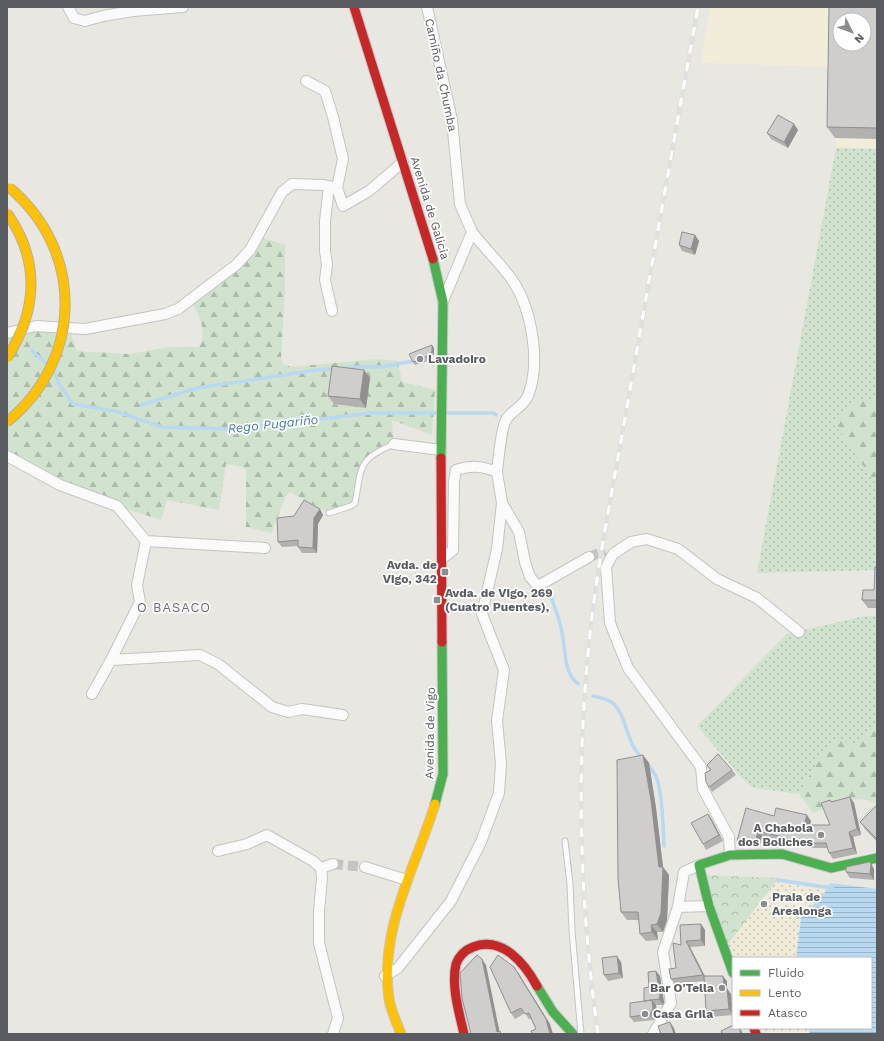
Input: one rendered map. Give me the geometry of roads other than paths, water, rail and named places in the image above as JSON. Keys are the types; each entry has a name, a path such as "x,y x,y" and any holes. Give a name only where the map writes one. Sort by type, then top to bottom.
{"main road":[{"name":"Avenida de Galicia","path":"354,7 435,266 442,302 441,422"},
{"path":"7,422 36,393 50,370 60,344 65,322 65,283 55,247 30,206 10,188"},
{"path":"7,213 16,227 29,261 31,297 26,322 19,340 7,358"},
{"name":"Avenida de Vigo","path":"401,1034 389,1000 385,976 386,952 393,918 437,802 443,774 441,422"},
{"path":"732,970 709,906 699,865 730,855 782,854 831,868 877,858"},
{"path":"464,1034 455,990 455,974 459,956 469,948 480,944 489,944 508,951 524,965 537,984 547,1004 573,1034"}],"street":[{"path":"68,7 74,18 85,21 103,16 133,11 183,7"},
{"name":"Camiño da Chumba","path":"427,7 452,120 460,204 472,232 512,280 524,299 534,353 535,366 528,396 520,407 506,421 497,472 502,503"},
{"path":"306,81 325,91 343,159 333,187 325,221 325,251 327,265 325,280 332,311"},
{"path":"333,187 343,206 369,191 403,162"},
{"path":"7,332 36,326 85,329 165,314 178,309 236,265 245,255 272,212 282,192 292,184 333,187"},
{"path":"442,302 472,232"},
{"path":"394,444 441,446"},
{"path":"7,456 60,485 117,506 146,541 266,548"},
{"path":"442,558 453,550 454,481 456,470 470,466 484,467 497,472"},
{"path":"502,503 519,532 525,562 530,577 538,586 588,557"},
{"path":"385,976 398,968 451,901 482,842 499,793 501,764 497,721 504,670 482,614 497,549 502,503"},
{"path":"605,551 631,542 647,539 678,550 717,579 757,598 799,632"},
{"path":"92,694 140,602 137,585 146,541"},
{"path":"631,542 613,554 606,567 610,623 628,668 701,767 703,789 729,837 730,855"},
{"path":"111,660 200,655 218,664 272,707 288,712 302,709 343,715"},
{"path":"218,851 247,844 267,835 313,861 321,868 322,878 319,911 319,943 338,1018 334,1034"},
{"path":"321,868 333,864"},
{"path":"653,1034 671,1003 663,952 678,907 684,872 699,865"},
{"path":"365,867 407,880"},
{"path":"678,907 709,906"}],"lane":[{"path":"329,513 351,506 355,503 364,462 378,451 394,444"},
{"path":"565,841 570,884 572,931 581,1034"}],"water":[{"path":"830,883 877,889 877,1034 810,1034 808,1029 872,1029 872,957 796,957 801,918 827,890"}],"waterway":[{"name":"Rego Pugariño","path":"32,351 46,363"},
{"path":"141,405 197,388 317,370 382,367 413,361"},
{"name":"Rego Pugariño","path":"55,374 59,384 73,404 115,411 162,427 237,429 371,413 437,413"},
{"name":"Rego Pugariño","path":"444,413 494,413 496,415"},
{"name":"Rego Pugariño","path":"549,592 560,623 567,667 573,679 578,684"},
{"name":"Rego Pugariño","path":"593,696 608,700 617,708 621,714 633,747 652,769 656,777 660,790 662,806 664,846"},
{"name":"Rego Pugariño","path":"778,880 832,888"}],"tunnel":[{"path":"589,557 605,551"},
{"path":"333,864 365,867"}],"railway":[{"path":"598,1034 592,988 584,896 581,804 584,711 590,632 604,536 698,7"}],"place":[{"name":"Lavadoiro","path":"420,359"},
{"name":"Avda. de Vigo, 342","path":"445,572"},
{"name":"Avda. de Vigo, 269 (Cuatro Puentes),","path":"437,600"},
{"name":"A Chabola dos Boliches","path":"821,835"},
{"name":"Praia de Arealonga","path":"764,904"},
{"name":"Bar O'Tella","path":"722,988"},
{"name":"Casa Grila","path":"645,1014"}],"district":[{"name":"O BASACO","path":"174,607"}]}
